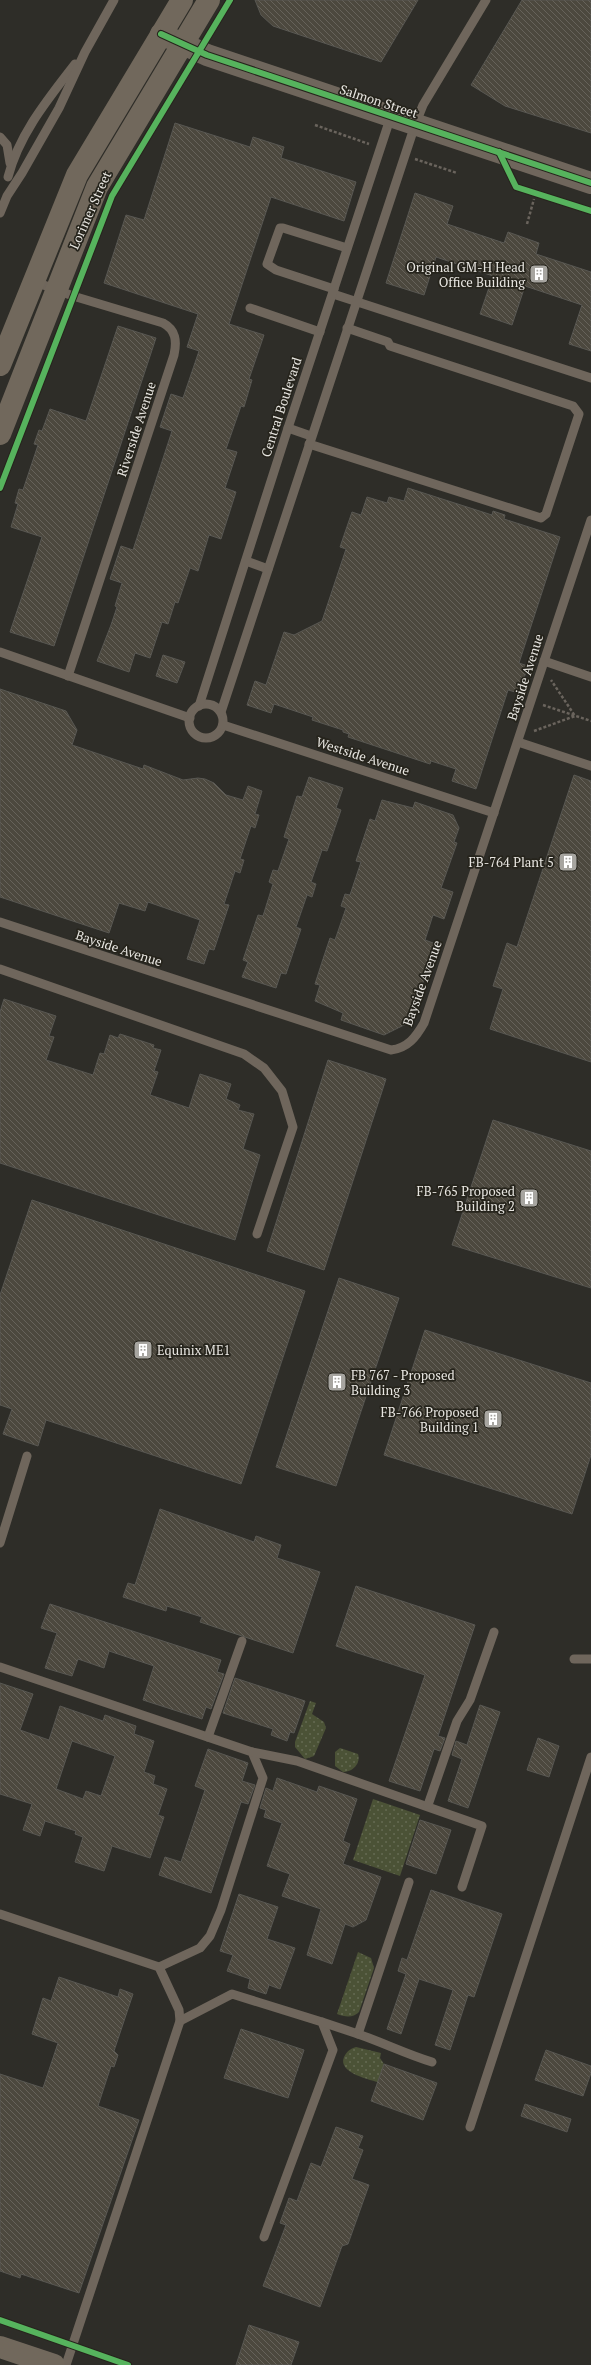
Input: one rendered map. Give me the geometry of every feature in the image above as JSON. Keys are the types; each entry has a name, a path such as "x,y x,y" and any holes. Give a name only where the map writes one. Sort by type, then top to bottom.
{"main road":[{"name":"Lorimer Street","path":"0,365 77,175 182,0"},
{"name":"Lorimer Street","path":"0,434 97,187 209,0"},
{"path":"0,2347 54,2365"}],"street":[{"name":"Salmon Street","path":"161,34 182,46 591,183"}],"lane":[{"path":"0,213 7,196 59,108 85,52 114,0"},
{"path":"221,712 214,706 200,706 195,709 190,718 190,724 195,734 206,738 217,734 223,725 221,712 415,125 422,106 486,0"},
{"path":"8,177 16,152 40,110 85,52"},
{"name":"Central Boulevard","path":"200,706 288,428 391,116"},
{"path":"0,136 9,152 7,196"},
{"path":"347,248 280,228 268,264 276,270 333,291 356,302 591,378"},
{"name":"Riverside Avenue","path":"33,281 163,323 172,331 176,347 68,676"},
{"path":"250,308 320,332"},
{"path":"288,428 310,440 353,459 541,518 546,514 579,414 573,406 390,346 388,342 347,328"},
{"name":"Bayside Avenue","path":"0,922 384,1048 391,1050 401,1049 417,1035 424,1023 591,520"},
{"path":"246,561 268,569"},
{"path":"0,652 190,718"},
{"path":"543,664 591,677"},
{"name":"Westside Avenue","path":"223,725 494,813"},
{"path":"518,740 591,766"},
{"path":"0,969 244,1054 264,1068 282,1091 293,1127 257,1234"},
{"path":"0,1543 28,1456"},
{"path":"428,1805 457,1721 470,1700 494,1632"},
{"path":"208,1737 242,1641"},
{"path":"574,1659 591,1659"},
{"path":"0,1667 252,1752 297,1762 428,1805 482,1826 462,1887"},
{"path":"0,1914 159,1967 200,1948 210,1936 221,1910 263,1778 252,1752"},
{"path":"470,2127 591,1757"},
{"path":"358,2034 409,1882"},
{"path":"66,2365 180,2022 179,2010 159,1967"},
{"path":"180,2022 232,1994 382,2042 398,2051 432,2062"},
{"path":"264,2237 333,2050 322,2022"}],"path":[{"path":"527,224 536,197 531,192"},
{"path":"543,664 575,716"},
{"path":"531,701 591,721"},
{"path":"518,740 575,716"}],"green space":[{"path":"310,1701 316,1703 312,1714 324,1722 326,1728 314,1756 305,1759 295,1747 295,1742"},
{"path":"340,1748 358,1754 359,1757 357,1764 353,1769 347,1772 343,1772 335,1766 335,1752"},
{"path":"373,1799 420,1815 400,1876 353,1860"},
{"path":"358,1952 371,1958 374,1968 359,2012 352,2016 343,2016 337,2014"},
{"path":"356,2047 381,2053 380,2058 386,2067 381,2083 356,2075 345,2067 343,2063 346,2053"}],"building":[{"path":"255,0 418,0 381,62 273,26 261,15"},
{"path":"522,0 591,0 591,133 505,106 471,85"},
{"path":"175,123 250,147 253,137 284,147 281,158 356,182 344,221 271,197 229,324 264,335 249,379 252,380 244,407 241,406 226,449 237,452 225,488 236,492 221,539 209,535 198,571 190,568 178,603 175,602 168,624 162,622 150,658 135,653 129,672 97,661 117,607 115,606 122,583 110,579 121,546 133,550 172,431 160,427 171,394 183,398 199,351 187,347 198,314 104,283 126,215 144,220"},
{"name":"Original GM-H Head Office Building","path":"415,193 453,206 447,224 504,243 508,232 539,243 536,254 591,272 591,351 569,344 582,305 525,286 512,325 480,314 493,276 436,257 424,295 386,283"},
{"path":"118,326 156,338 54,646 10,632 42,537 11,527 18,504 15,503 19,489 23,490 38,445 34,444 39,430 42,431 50,409 86,421"},
{"path":"408,488 492,515 493,511 505,515 504,519 560,537 519,663 528,666 519,693 508,690 476,789 452,781 456,769 431,761 430,764 348,737 349,734 343,732 343,730 312,720 313,717 274,704 271,713 247,705 255,681 266,685 284,632 294,635 322,621 346,549 340,547 352,512 361,515 367,497 387,503 389,497 404,501"},
{"path":"163,655 185,662 177,683 156,676"},
{"path":"0,689 66,711 77,730 72,745 143,769 144,765 183,780 198,778 205,779 214,783 226,795 243,800 248,786 262,791 255,814 259,815 255,828 251,826 240,859 244,860 240,873 235,871 224,904 229,905 214,950 209,949 204,964 187,959 200,920 148,902 145,911 119,903 109,933 0,897"},
{"name":"FB-764 Plant 5","path":"574,775 591,781 591,1062 490,1029 503,989 493,986 507,943 517,947"},
{"path":"309,777 343,788 336,808 341,810 327,851 322,850 311,882 316,884 312,897 307,895 296,927 301,929 286,974 281,973 276,988 242,977 248,962 243,960 258,915 263,916 273,884 269,882 273,870 278,871 289,839 284,837 297,796 302,797"},
{"path":"382,800 413,808 415,802 453,815 459,828 454,842 457,843 441,888 453,892 444,919 433,915 425,940 436,944 413,1012 411,1011 408,1023 384,1035 341,1020 343,1013 315,1001 320,985 315,984 330,938 335,940 346,908 341,906 345,894 350,895 361,862 356,861 370,819 375,821"},
{"path":"4,999 56,1016 49,1036 54,1037 46,1060 93,1075 100,1053 104,1054 110,1035 118,1038 120,1034 154,1045 153,1048 161,1050 154,1071 158,1072 150,1095 189,1108 200,1074 231,1084 226,1099 240,1105 238,1110 254,1114 243,1149 260,1155 235,1240 0,1163 0,1012"},
{"path":"328,1060 386,1079 324,1270 267,1251"},
{"name":"FB-765 Proposed Building 2","path":"493,1120 591,1151 591,1288 452,1245"},
{"name":"Equinix ME1","path":"32,1200 305,1291 241,1484 46,1420 38,1446 3,1434 12,1409 0,1405 0,1295"},
{"name":"FB 767 - Proposed Building 3","path":"339,1278 399,1298 336,1486 276,1467"},
{"name":"FB-766 Proposed Building 1","path":"425,1330 591,1383 591,1455 572,1514 384,1455"},
{"path":"160,1509 254,1542 256,1536 281,1545 277,1558 320,1572 293,1653 200,1622 202,1617 167,1606 166,1611 123,1597 128,1583 135,1585"},
{"path":"356,1586 475,1625 438,1736 445,1738 440,1751 434,1749 420,1791 389,1781 425,1675 336,1646"},
{"path":"50,1604 221,1660 217,1672 224,1674 211,1709 206,1707 202,1719 143,1700 154,1666 109,1651 104,1668 78,1659 72,1676 45,1668 57,1633 41,1628"},
{"path":"235,1678 305,1701 294,1733 290,1732 287,1741 271,1735 273,1729 223,1713"},
{"path":"0,1683 33,1694 20,1730 49,1740 60,1706 103,1721 105,1715 136,1726 134,1734 154,1741 144,1772 155,1776 153,1784 167,1789 158,1815 164,1817 150,1858 112,1846 104,1871 75,1862 83,1837 75,1834 76,1831 45,1821 40,1836 23,1830 32,1804 0,1794","holes":["72,1741 115,1756 101,1796 86,1791 83,1799 56,1789"]},
{"path":"480,1705 500,1712 468,1808 448,1801 462,1759 452,1755 456,1741 467,1745"},
{"path":"538,1738 559,1746 549,1777 527,1770"},
{"path":"208,1749 248,1763 242,1781 255,1785 248,1804 241,1802 211,1893 159,1875 165,1857 181,1862 205,1790 195,1786"},
{"path":"277,1778 317,1792 319,1786 357,1799 343,1841 350,1844 343,1864 381,1877 366,1920 353,1927 345,1924 332,1964 307,1955 321,1909 282,1896 290,1874 267,1866 282,1823 264,1817 266,1810 260,1808 266,1788 273,1791"},
{"path":"420,1820 451,1830 436,1874 406,1864"},
{"path":"431,1890 502,1914 474,1997 468,1995 450,2050 435,2045 453,1990 419,1979 401,2034 387,2029 406,1974 398,1971 402,1958 407,1960"},
{"path":"239,1894 278,1907 267,1939 295,1948 280,1989 269,1985 266,1994 248,1988 250,1979 227,1971 233,1955 220,1951"},
{"path":"59,1977 118,1997 120,1989 133,1994 114,2051 118,2055 114,2067 111,2066 98,2106 139,2120 79,2293 21,2274 20,2278 0,2271 0,2074 43,2088 58,2043 32,2034 43,1998 51,2001"},
{"path":"241,2029 304,2050 288,2098 224,2078"},
{"path":"546,2050 591,2066 591,2073 583,2096 535,2080"},
{"path":"384,2064 437,2083 423,2120 371,2101"},
{"path":"525,2104 571,2119 567,2132 521,2116"},
{"path":"336,2127 363,2136 358,2148 363,2150 352,2179 369,2185 348,2244 342,2246 320,2307 263,2286 286,2225 280,2223 289,2198 297,2201 311,2163 321,2167"},
{"path":"249,2325 299,2342 291,2365 236,2365"}],"cycle path":[{"path":"0,488 112,196 230,0"},
{"path":"161,34 207,55 591,183"},
{"path":"499,152 516,187 591,211"},
{"path":"0,2320 128,2365"}],"place":[{"name":"Original GM-H Head Office Building","path":"539,274"},
{"name":"FB-764 Plant 5","path":"568,862"},
{"name":"FB-765 Proposed Building 2","path":"529,1198"},
{"name":"Equinix ME1","path":"143,1350"},
{"name":"FB 767 - Proposed Building 3","path":"337,1382"},
{"name":"FB-766 Proposed Building 1","path":"493,1419"}]}
